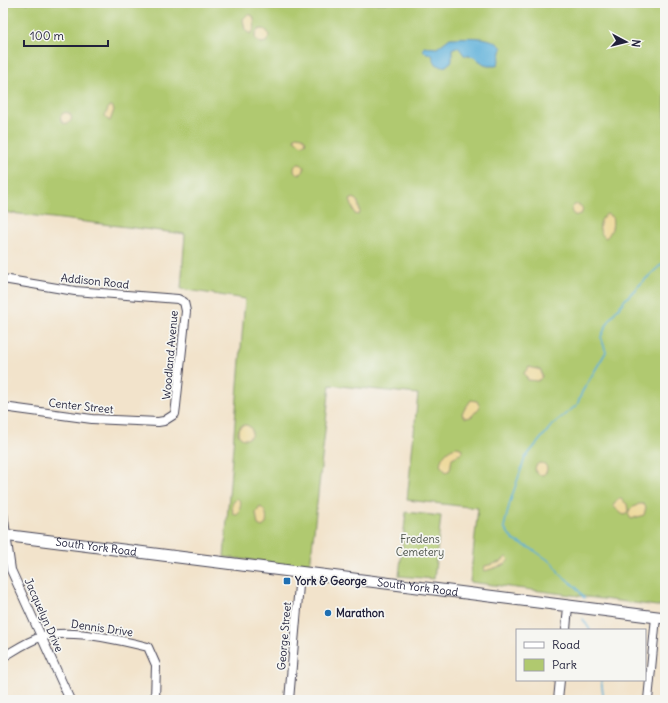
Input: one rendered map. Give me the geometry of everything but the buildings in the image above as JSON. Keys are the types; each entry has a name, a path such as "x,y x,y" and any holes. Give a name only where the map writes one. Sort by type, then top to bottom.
{"main road":[{"name":"South York Road","path":"5,536 661,618"}],"street":[{"name":"Addison Road","path":"3,279 76,292 178,299 184,302"},
{"name":"Woodland Avenue","path":"158,422 164,421 175,414 186,311 184,302"},
{"name":"Center Street","path":"3,407 92,420 158,422"},
{"name":"Jacquelyn Drive","path":"3,513 5,536 12,570 70,700"},
{"name":"George Street","path":"289,700 300,574"},
{"path":"566,629 568,606"},
{"path":"648,700 661,618"},
{"name":"Dennis Drive","path":"3,657 42,637 68,634 126,641 148,647 156,666 155,700"},
{"path":"558,700 560,681"}],"green space":[{"path":"3,3 665,3 665,607 470,582 478,508 407,500 418,394 330,385 310,567 224,557 245,299 181,289 185,234 3,212"},
{"name":"Fredens Cemetery","path":"406,512 441,516 434,579 399,576"}],"sand":[{"path":"248,14 253,16 255,24 250,34 245,30 243,19"},
{"path":"262,29 267,31 269,36 267,41 262,43 257,41 255,36 257,31"},
{"path":"109,106 112,106 114,110 110,121 105,116"},
{"path":"64,113 68,113 70,114 70,122 64,123 61,120 61,116"},
{"path":"296,136 303,137 306,142 302,145 294,140"},
{"path":"297,164 301,164 303,165 303,173 297,174 294,171 294,167"},
{"path":"354,198 358,202 360,213 358,215 355,214 350,200"},
{"path":"577,204 581,206 583,210 581,214 577,216 573,214 571,210 573,206"},
{"path":"607,214 612,217 613,223 611,231 606,238 601,233 600,222"},
{"path":"529,367 541,370 542,377 538,381 528,380 524,373"},
{"path":"471,400 477,401 480,407 471,417 466,418 462,413"},
{"path":"245,425 250,427 252,432 250,437 245,439 240,437 238,432 240,427"},
{"path":"458,447 462,449 462,453 452,458 450,470 446,472 440,465 442,458 449,450"},
{"path":"543,463 546,464 546,474 539,475 536,474 535,467 536,464"},
{"path":"237,498 241,502 239,513 237,515 233,514 232,504"},
{"path":"618,499 621,499 627,504 628,511 625,515 613,506"},
{"path":"639,504 643,504 646,507 644,515 631,519 628,514 630,509"},
{"path":"260,507 264,510 266,517 266,524 262,527 258,525 256,513"},
{"path":"506,557 509,560 504,565 485,571 485,566 501,562"}],"water":[{"path":"450,38 478,38 498,44 502,48 498,64 496,66 487,66 474,57 464,55 459,48 456,47 452,49 452,61 446,66 441,67 435,63 432,55 424,52 423,49 424,47 437,48"}],"waterway":[{"path":"584,598 576,587 559,573 554,564 532,549 513,540 504,527 510,502 525,458 553,424 577,405 582,392 606,352 601,337 613,315 628,296 665,261"},
{"path":"583,619 589,629"},
{"path":"601,681 604,700"}],"place":[{"name":"York & George","path":"287,581"},
{"name":"Marathon","path":"328,613"}]}
